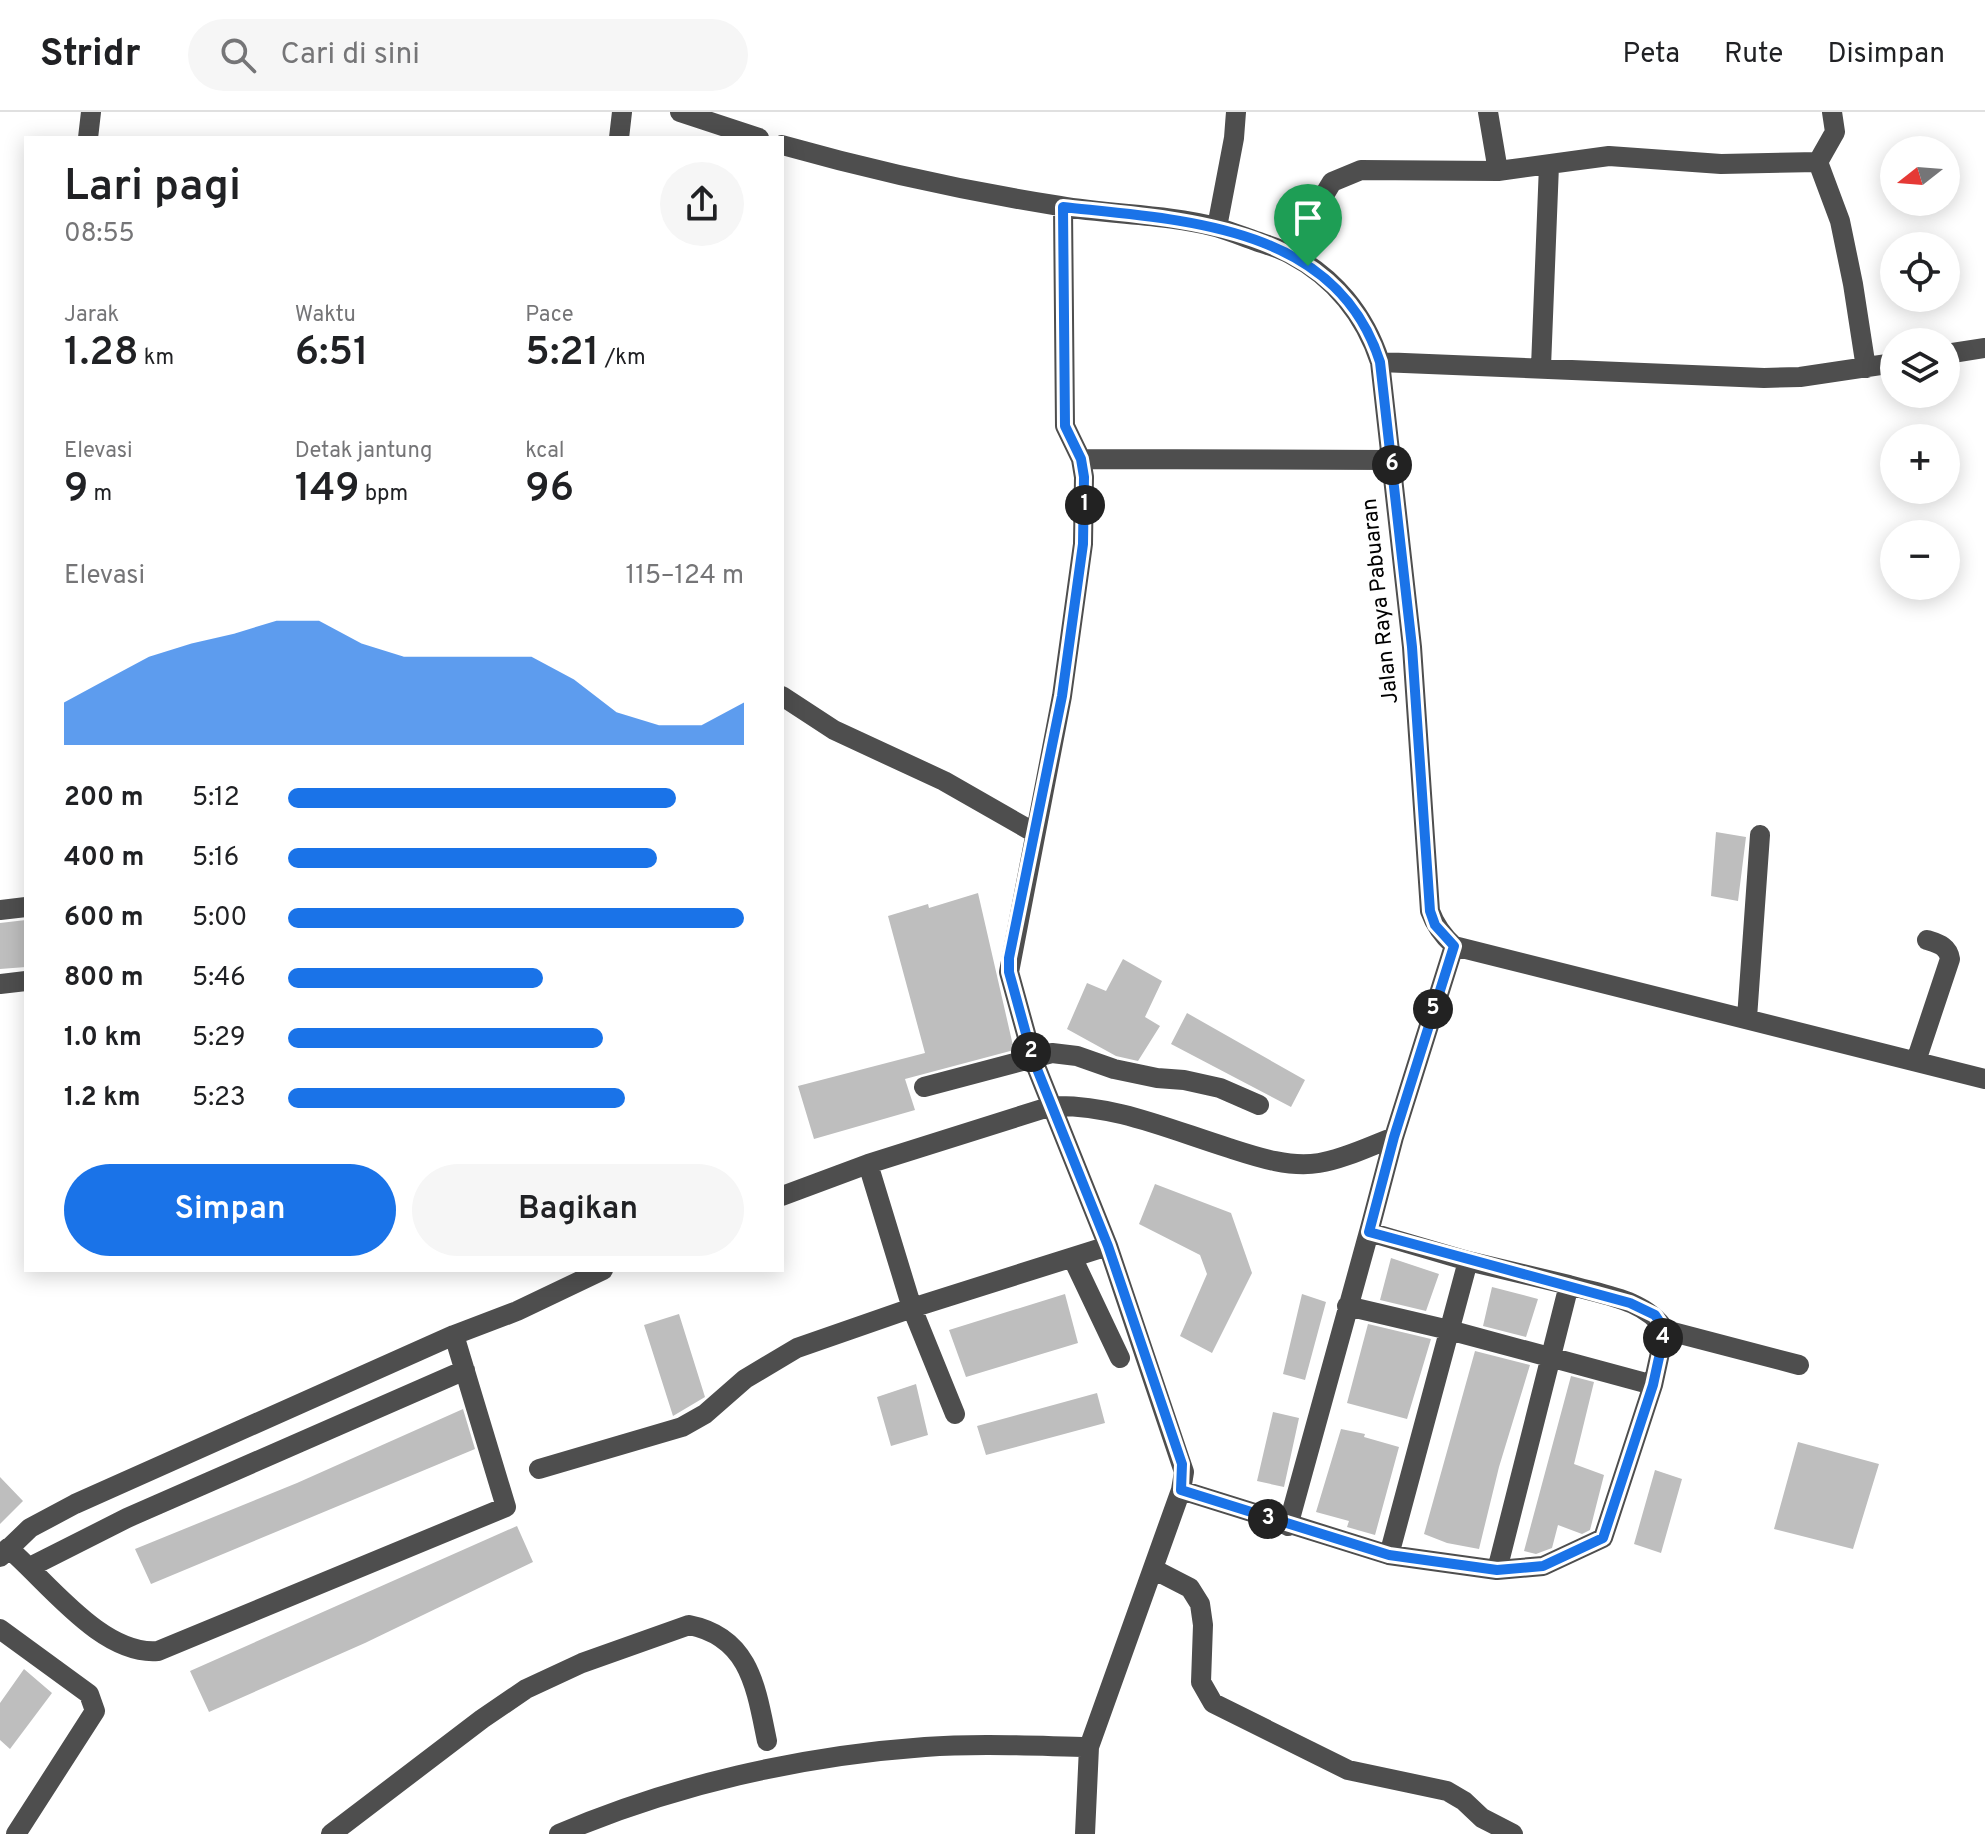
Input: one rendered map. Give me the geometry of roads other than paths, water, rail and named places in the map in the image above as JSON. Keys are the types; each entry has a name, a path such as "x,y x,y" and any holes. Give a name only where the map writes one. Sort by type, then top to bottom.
{"street":[{"path":"88,136 91,112"},
{"path":"619,136 622,112"},
{"path":"680,112 722,119 755,136"},
{"path":"1217,227 1236,112"},
{"path":"1488,112 1498,171"},
{"path":"1832,112 1835,132 1818,162 1840,221 1866,368"},
{"name":"Jalan Raya Pabuaran","path":"784,146 862,168 946,187 1063,207 1217,227 1289,253 1327,279 1353,308 1371,336 1380,362 1412,647 1430,911 1435,925 1454,946"},
{"path":"1289,253 1324,192 1340,177 1361,170 1498,171 1609,156 1721,164 1818,162"},
{"path":"1541,367 1549,165"},
{"path":"1063,207 1065,426 1081,459 1086,495 1083,544 1062,696 1009,972 1033,1059 1108,1246 1182,1464 1181,1490 1089,1747 1085,1834"},
{"path":"1960,352 1985,348"},
{"path":"1380,362 1764,378 1800,377 1880,366"},
{"path":"1081,459 1391,460"},
{"path":"784,697 834,730 944,781 1035,833"},
{"path":"1747,1018 1760,835"},
{"path":"0,910 24,907"},
{"path":"1916,1061 1950,959 1949,951 1942,945 1927,940"},
{"path":"1288,1526 1394,1137 1454,946 1985,1079"},
{"path":"0,984 24,981"},
{"path":"924,1087 1052,1053 1077,1056 1142,1075 1220,1088 1259,1105"},
{"path":"784,1195 868,1164 1052,1106 1077,1105 1103,1109 1290,1164 1319,1163 1394,1137"},
{"path":"868,1164 912,1308 955,1414"},
{"path":"1369,1232 1630,1303 1655,1315 1665,1330 1799,1365"},
{"path":"539,1469 682,1427 705,1414 745,1379 797,1348 1108,1246"},
{"path":"1073,1259 1120,1358"},
{"path":"1389,1555 1468,1261"},
{"path":"454,1335 506,1507 158,1651 137,1651 116,1642 86,1621 30,1567 4,1553 30,1528 75,1504 454,1335 517,1311 599,1272"},
{"path":"1497,1570 1569,1285"},
{"path":"1347,1306 1653,1385"},
{"path":"1181,1490 1288,1526 1389,1555 1497,1570 1543,1566 1603,1538 1653,1385 1665,1330"},
{"path":"30,1567 127,1518 465,1370"},
{"path":"1153,1569 1190,1588 1200,1604 1203,1625 1201,1682 1213,1703 1348,1770 1447,1791 1464,1801 1482,1818 1513,1834"},
{"path":"331,1834 526,1689 582,1663 689,1625 724,1638 745,1660 767,1741"},
{"path":"0,1629 89,1694 95,1711 16,1834"},
{"path":"559,1834 607,1813 664,1797 763,1770 837,1756 928,1747 1089,1747"}]}
